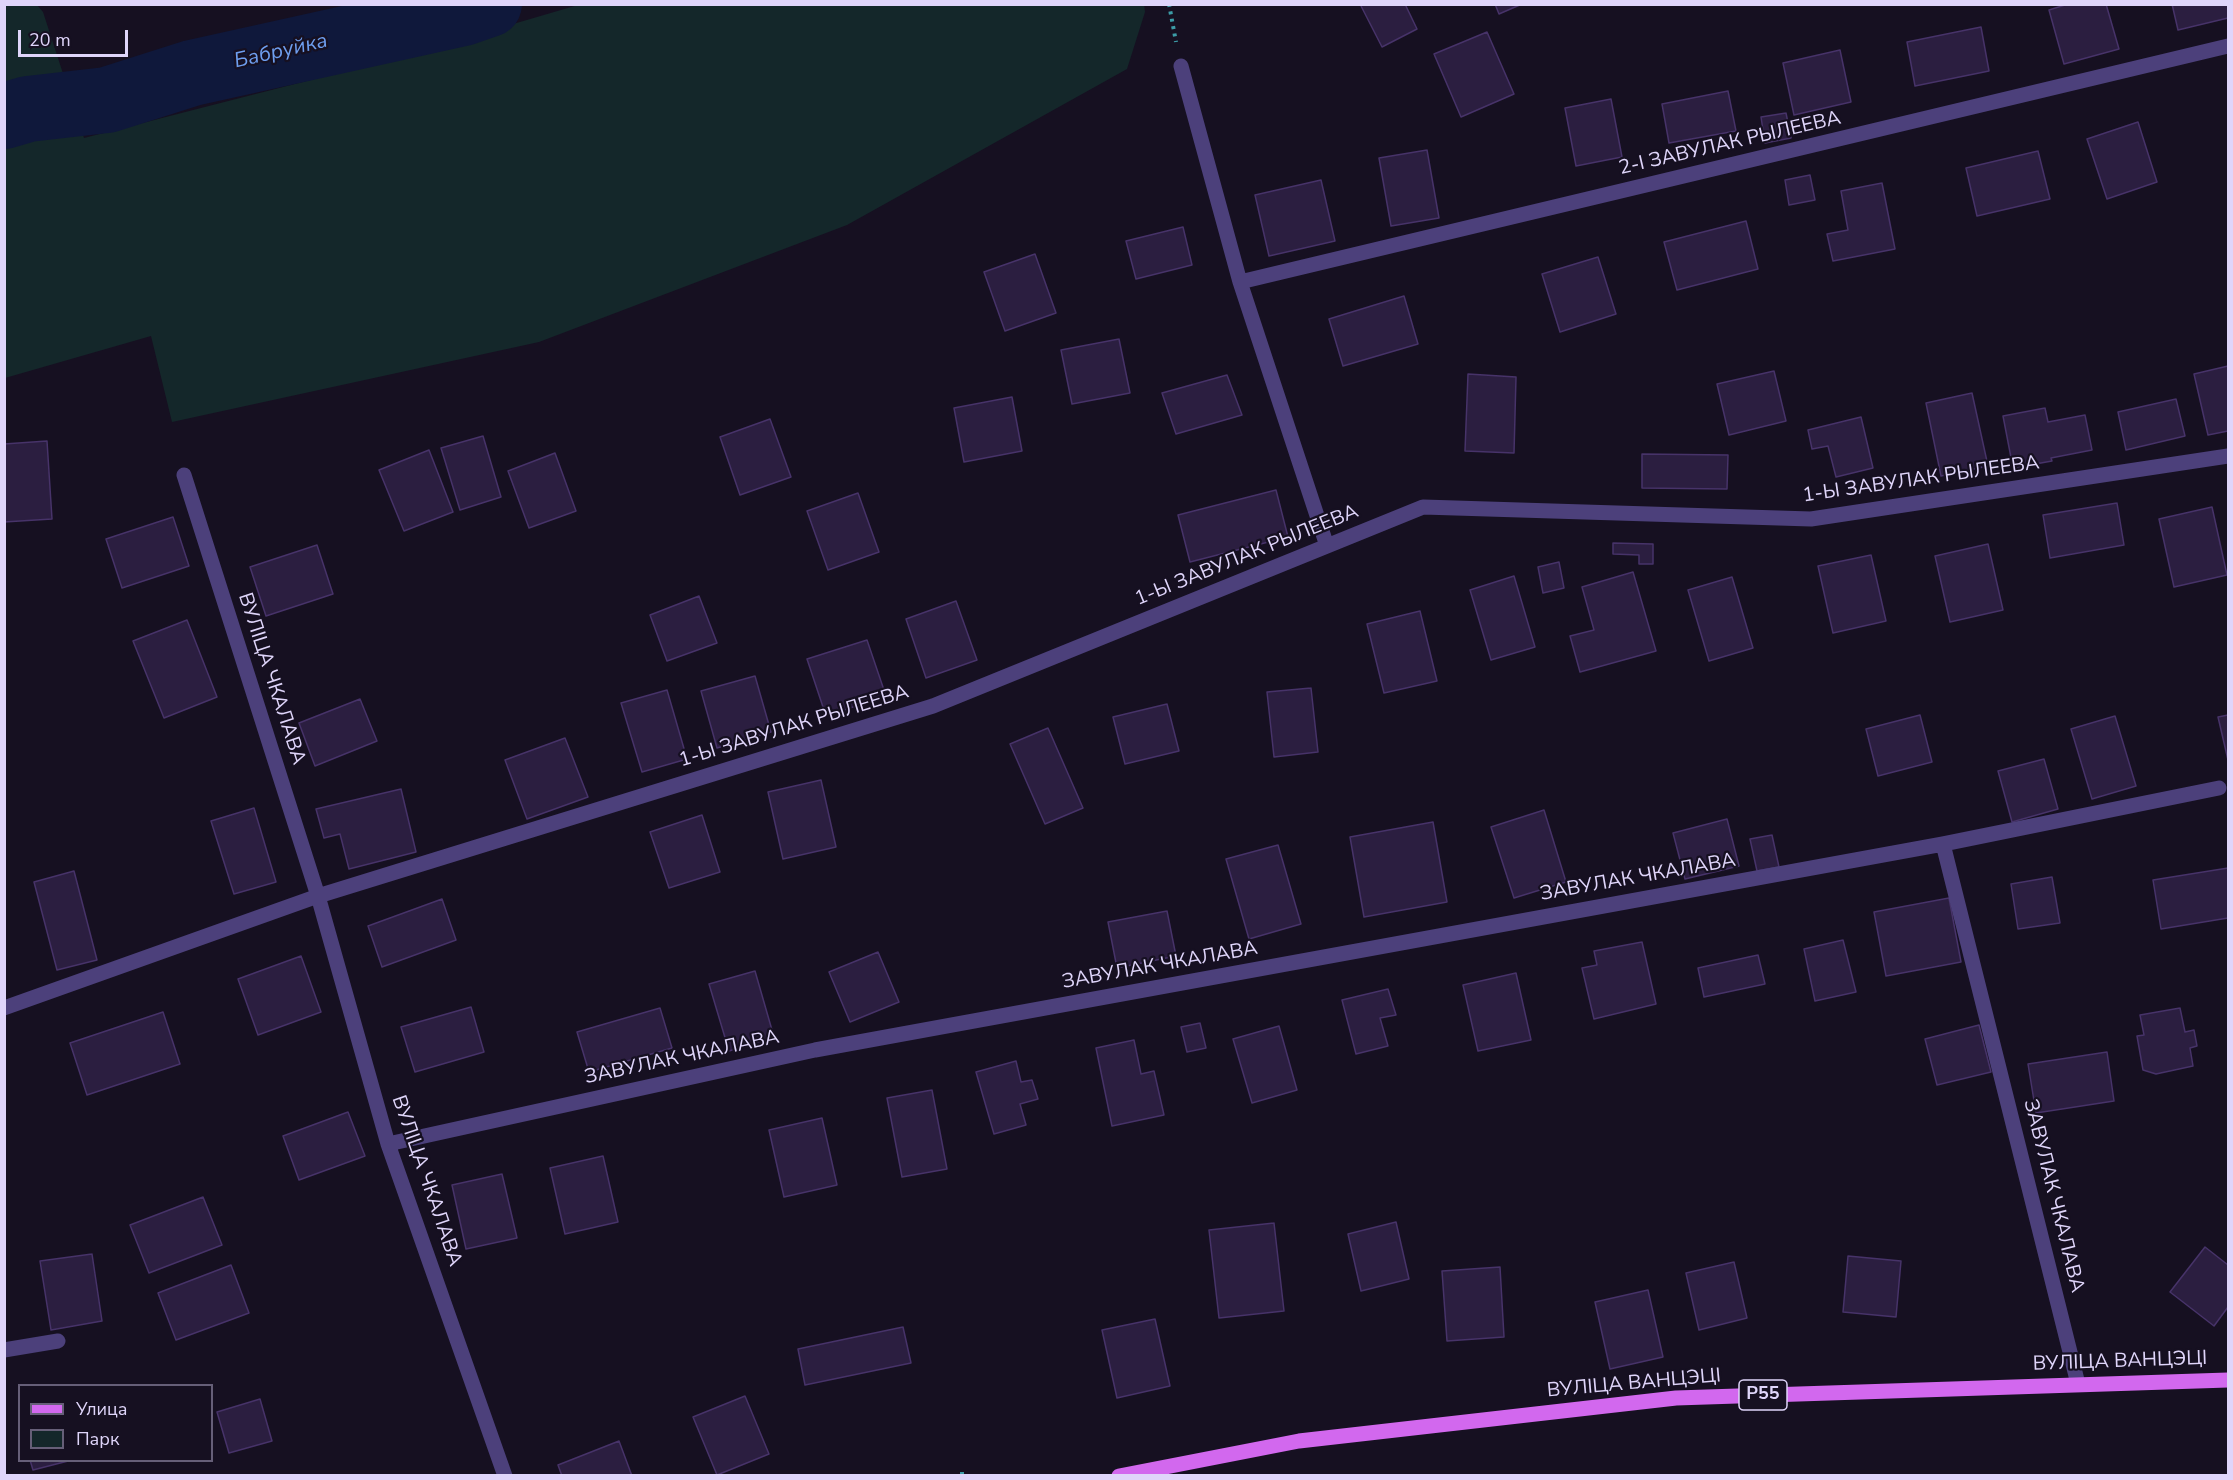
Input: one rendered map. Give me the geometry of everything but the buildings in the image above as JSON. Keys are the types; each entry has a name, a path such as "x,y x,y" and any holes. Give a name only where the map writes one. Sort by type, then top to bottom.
{"main road":[{"name":"ВУЛІЦА ВАНЦЭЦІ","path":"1119,1476 1299,1441 1676,1398 2229,1380"}],"street":[{"name":"2-І ЗАВУЛАК РЫЛЕЕВА","path":"1240,282 2229,46"},
{"path":"1180,66 1240,282 1327,546"},
{"name":"1-Ы ЗАВУЛАК РЫЛЕЕВА","path":"318,896 933,706 1423,507 1810,519 2229,456"},
{"name":"ВУЛІЦА ЧКАЛАВА","path":"184,475 318,896 388,1144 505,1476"},
{"name":"ЗАВУЛАК ЧКАЛАВА","path":"388,1144 815,1050 1943,844 2219,788"},
{"name":"ЗАВУЛАК ЧКАЛАВА","path":"1943,844 2078,1384"},
{"path":"4,1008 318,896"},
{"path":"4,1350 58,1341"}],"path":[{"path":"1170,4 1180,66"}],"green space":[{"path":"5,4 37,5 43,12 84,138 404,56 578,5 1144,4 1145,12 1127,69 847,225 539,342 172,422 151,336 5,378"}],"waterway":[{"name":"Бабруйка","path":"4,116 28,109 107,100 192,73 463,13 489,4"}]}
